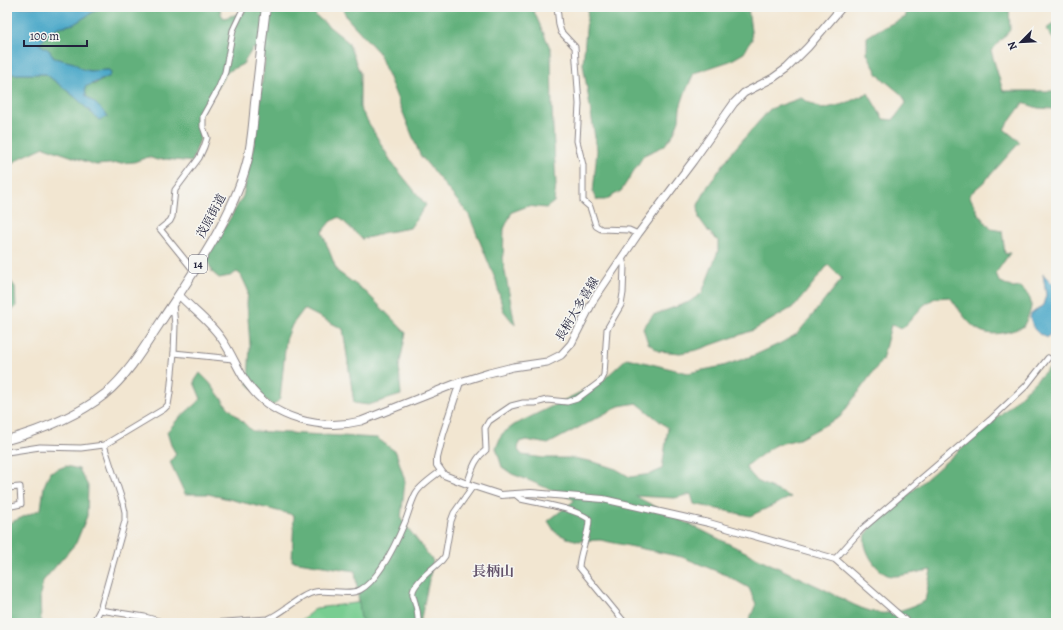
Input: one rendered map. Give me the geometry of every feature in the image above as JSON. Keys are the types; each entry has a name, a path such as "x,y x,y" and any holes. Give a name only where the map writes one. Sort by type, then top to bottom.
{"main road":[{"name":"茂原街道","path":"7,440 45,428 66,419 105,394 137,359 194,271 224,220 238,191 246,166 253,129 266,7"},
{"name":"長柄大多喜線","path":"179,294 223,340 254,392 272,407 287,415 299,420 322,425 361,422 460,382 495,371 547,362 561,355 571,344 594,299 622,257 694,161 734,103 744,93 773,78 787,68 808,47 842,7"}],"street":[{"path":"194,271 160,229 170,221 172,217 175,190 199,158 204,147 207,138 203,127 203,116 218,89 225,72 233,30 244,7"},
{"path":"557,7 561,32 575,47 579,104 577,141 583,165 583,201 590,207 596,226 601,229 629,230 638,234"},
{"path":"418,623 419,612 412,594 414,587 445,556 450,521 470,485 474,462 479,455 486,450 485,428 489,421 511,406 523,403 535,403 547,400 567,402 577,399 601,381 604,375 607,328 621,305 624,266 622,257"},
{"path":"7,452 40,447 81,448 104,445 164,409 168,404 174,353 175,325 173,304"},
{"path":"174,353 233,359"},
{"path":"835,559 862,529 990,420 1026,386 1048,358"},
{"path":"460,382 443,434 437,458 437,465 444,475 501,495 531,493 603,499 709,523 835,559 908,623"},
{"path":"93,623 100,610 125,521 123,503 104,445"},
{"path":"212,623 268,619 276,616 308,594 316,591 353,592 360,590 368,584 386,561 405,521 416,492 441,471"},
{"path":"7,488 20,487 21,504 7,507"},
{"path":"515,494 521,498 568,510 583,515 589,519 589,528 579,567 625,623"},
{"path":"100,610 145,617 166,623"}],"green space":[{"path":"101,7 220,7 221,14 224,18 245,12 245,7 316,7 315,15 348,42 360,73 360,108 392,163 426,205 410,228 382,233 362,239 339,217 329,223 322,232 337,271 366,292 406,333 399,367 401,395 368,405 354,403 343,329 304,309 292,325 286,340 280,399 273,406 248,384 250,345 247,304 248,290 241,275 237,272 230,276 219,278 212,272 207,258 243,196 255,139 265,58 253,48 243,64 227,72 198,117 200,139 192,162 166,159 157,160 148,157 134,162 96,165 44,147 20,158 7,167 7,78 10,74 46,74 75,97 99,120 96,104 86,96 85,86 95,84 110,76 111,73 109,70 90,71 82,69 74,63 54,58 49,50 39,44 49,32 59,27 74,24"},
{"path":"342,7 532,7 551,50 556,185 554,202 546,208 528,206 512,212 504,229 503,261 515,325 503,310 496,281 469,215 420,155 379,53 347,18"},
{"path":"588,7 748,7 752,39 744,53 730,61 694,73 680,108 679,120 674,133 664,146 644,155 621,191 605,200 597,200 593,193 597,150 583,64"},
{"path":"905,7 1009,7 1010,30 991,51 1003,91 1055,91 1056,89 1056,111 1054,109 1038,108 1023,103 1004,129 1020,142 986,180 969,195 979,215 991,229 1002,231 1005,254 1010,253 996,273 999,281 1013,288 1021,287 1029,297 1031,302 1030,311 1023,327 997,334 979,330 965,318 950,297 935,298 924,305 903,328 891,325 882,360 840,417 799,439 775,445 745,467 757,481 791,497 750,516 694,504 691,494 675,498 635,496 724,542 862,608 884,613 909,608 925,601 931,570 899,576 891,576 886,574 876,566 868,555 865,542 866,534 872,526 1009,407 1056,361 1056,623 748,623 756,604 749,588 726,575 682,557 600,540 579,541 567,538 555,532 548,521 575,500 512,474 502,467 496,448 502,434 514,425 601,382 627,358 688,373 723,366 755,355 797,334 842,279 828,265 795,306 754,330 697,350 680,353 658,351 648,343 643,328 653,315 689,302 702,293 718,251 718,241 709,232 699,218 698,205 708,186 732,152 770,109 801,98 822,109 844,104 868,93 883,119 893,120 906,103 902,95 878,75 867,53 867,37 906,17","holes":["637,403 668,428 662,469 651,474 630,477 616,469 594,462 573,458 544,458 522,455 518,450 519,442 526,440 548,444 619,406"]},
{"path":"1056,22 1056,43 1046,29"},
{"path":"7,276 15,287 16,307 7,316"},
{"path":"200,373 209,382 227,406 252,431 377,438 396,452 405,481 401,519 433,561 420,623 365,623 361,619 355,571 292,561 294,515 208,494 185,494 170,462 176,454 171,445 167,432 177,420 201,399 194,382"},
{"path":"66,466 79,469 88,486 87,516 76,543 43,581 40,595 41,623 7,623 7,524 41,509 44,486 50,472"},
{"path":"379,600 390,623 298,623 316,608"}],"water":[{"path":"7,7 101,7 74,24 59,27 49,32 39,44 49,50 54,58 74,63 82,69 90,71 109,70 111,73 110,76 85,87 86,96 108,116 99,120 75,97 46,74 10,74 7,78"},
{"path":"1043,274 1056,287 1056,326 1047,338 1042,334 1040,335 1034,329 1030,318 1031,314 1043,305 1046,295"}],"district":[{"name":"長柄山","path":"493,571"}]}
